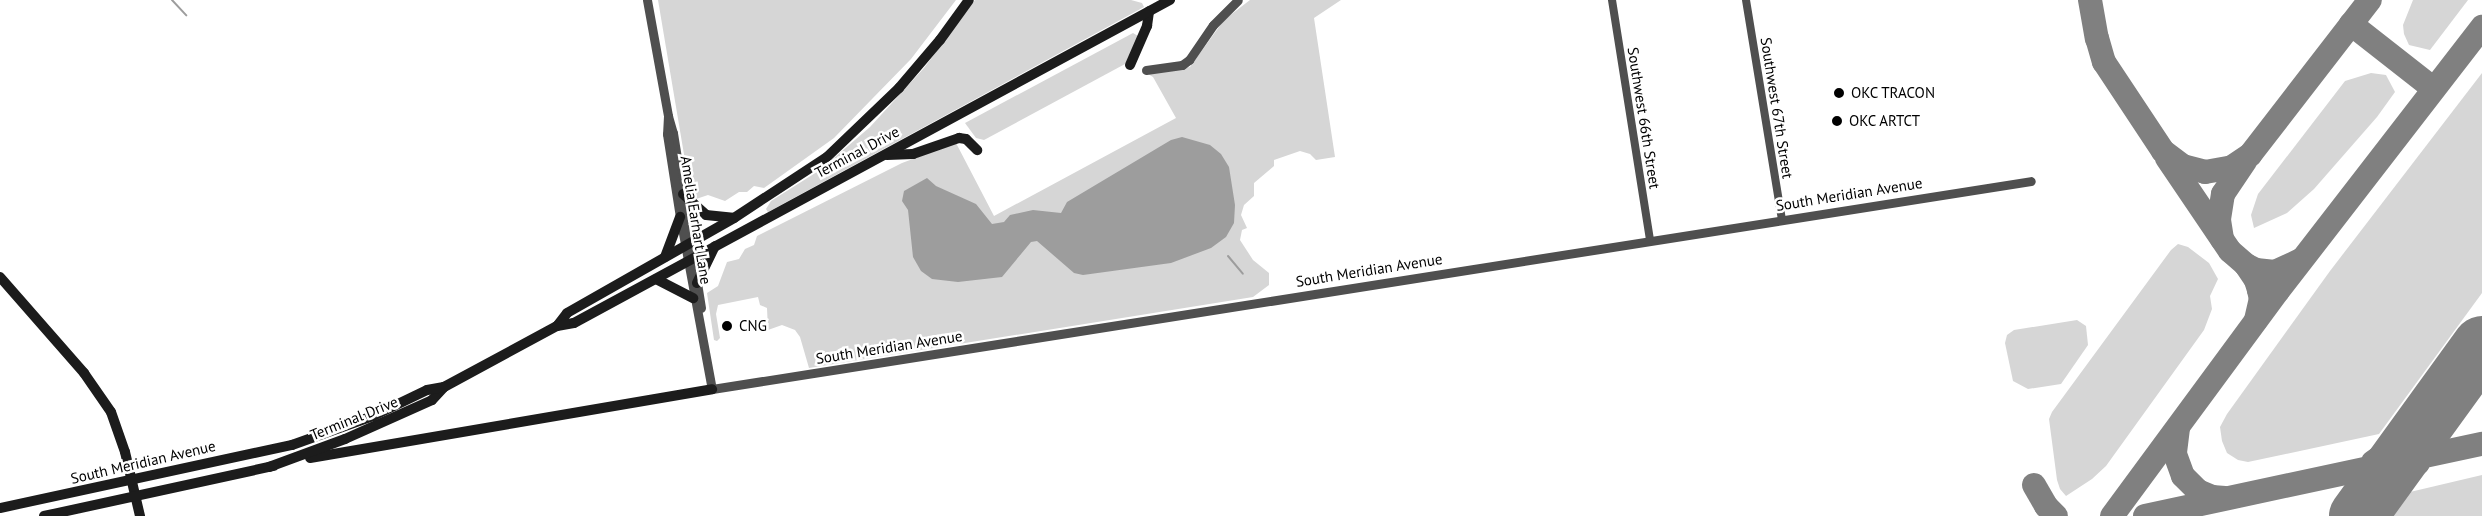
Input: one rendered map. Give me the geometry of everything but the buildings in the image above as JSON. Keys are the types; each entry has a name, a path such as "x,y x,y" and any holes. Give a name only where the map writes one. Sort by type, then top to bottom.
{"main road":[{"name":"Terminal Drive","path":"557,326 567,313 734,218 802,175 855,133 921,64 969,0"},
{"name":"Terminal Drive","path":"292,445 373,416 427,390 444,387 557,326 574,323 1170,0"},
{"path":"1130,65 1147,26 1149,11"},
{"path":"884,155 913,154 959,138 966,139 977,150"},
{"path":"683,194 706,215 734,218"},
{"path":"665,257 680,217"},
{"path":"697,283 715,246"},
{"path":"0,277 99,393 119,432 140,516"},
{"path":"656,279 693,298"},
{"name":"Terminal Drive","path":"269,467 400,416 432,400 444,387"},
{"path":"269,467 353,449 712,389"},
{"name":"South Meridian Avenue","path":"0,508 292,445"},
{"name":"South Meridian Avenue","path":"44,516 269,467"}],"street":[{"name":"Amelia Earhart Lane","path":"647,0 683,194 693,298 701,327 712,389"},
{"path":"1146,70 1182,65 1189,60 1213,25 1239,0"},
{"name":"Southwest 66th Street","path":"1612,0 1650,240"},
{"name":"Southwest 67th Street","path":"1746,0 1782,220"},
{"name":"Amelia Earhart Lane","path":"668,116 667,134 680,217 688,244"},
{"name":"South Meridian Avenue","path":"712,389 2031,181"},
{"name":"Amelia Earhart Lane","path":"690,259 703,319 701,327"}],"shaded area":[{"path":"658,0 956,0 911,59 834,138 764,188 754,186 747,192 739,192 725,201 708,195 693,200 691,196"},
{"path":"975,0 1131,0 1142,3 1144,7 768,212 766,209 771,201 820,170 870,127 924,68"},
{"path":"1250,0 1341,0 1314,18 1335,157 1316,160 1310,154 1300,151 1274,160 1274,166 1254,183 1254,196 1244,205 1241,215 1247,228 1242,230 1240,240 1253,260 1269,273 1269,285 1253,297 809,368 800,337 795,330 782,325 768,330 767,308 760,305 758,297 718,305 716,314 720,338 717,341 714,340 707,293 718,286 727,262 739,259 745,249 754,245 757,236 902,163 956,143 994,216 1176,118 1153,77 1148,74 1190,67 1224,20"},
{"path":"2413,0 2468,0 2430,50 2409,45 2404,34 2403,25"},
{"path":"1133,33 1138,36 1125,64 984,140 976,138 965,123"},
{"path":"2371,73 2386,75 2395,92 2377,117 2314,189 2287,213 2254,228 2251,215 2258,194 2345,81"},
{"path":"2482,73 2482,293 2379,434 2248,462 2238,460 2227,453 2220,427 2227,414 2330,271"},
{"path":"1182,137 1210,145 1221,154 1229,167 1235,205 1234,223 1226,237 1211,248 1171,263 1083,275 1074,273 1037,241 1031,242 1002,277 958,282 932,279 921,271 913,257 908,210 902,201 904,191 927,178 936,186 976,204 992,224 1004,222 1010,215 1033,210 1061,213 1067,202 1171,140"},
{"path":"2178,244 2188,247 2209,263 2218,279 2210,296 2212,309 2204,330 2106,466 2092,479 2066,496 2057,480 2049,419 2052,412 2171,250"},
{"path":"2077,320 2086,326 2088,345 2061,384 2028,389 2013,381 2005,343 2007,335 2014,330"},
{"path":"2482,475 2482,516 2393,516 2410,492"}],"waterway":[{"path":"172,0 186,15"},
{"path":"1228,256 1243,274"}],"taxiway":[{"path":"2090,0 2104,62 2163,151 2183,166 2205,172 2232,167 2250,155 2370,0"},
{"path":"2351,24 2434,89"},
{"path":"2112,516 2278,291 2482,27"},
{"path":"2167,158 2230,251 2246,265"},
{"path":"2222,239 2219,219 2223,194 2245,161"},
{"path":"2256,320 2261,299 2256,280 2246,265 2256,270 2275,272 2301,260"},
{"path":"2373,462 2405,440 2437,407"},
{"path":"2178,428 2175,454 2183,476 2198,491 2212,497 2225,498"},
{"path":"2145,516 2482,444"},
{"path":"2358,516 2385,486 2418,463"},
{"path":"2034,485 2046,506 2056,516"}],"runway":[{"path":"2358,516 2482,345"}],"place":[{"name":"OKC TRACON","path":"1839,93"},
{"name":"OKC ARTCT","path":"1837,121"},
{"name":"CNG","path":"727,326"}]}
